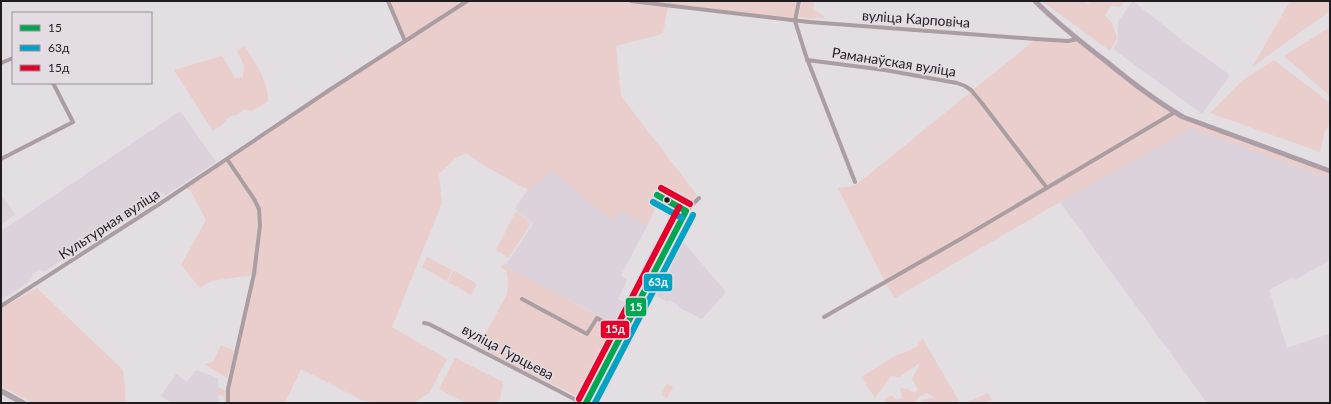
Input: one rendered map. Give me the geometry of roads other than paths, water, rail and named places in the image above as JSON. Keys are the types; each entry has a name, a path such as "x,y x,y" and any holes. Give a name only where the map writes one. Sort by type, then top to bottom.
{"highway":[{"path":"1,391 23,403"}],"main road":[{"path":"1034,1 1077,39 1137,86 1175,112 1191,121 1330,171"}],"street":[{"path":"388,1 405,41"},
{"name":"Культурная вуліца","path":"1,306 142,216 331,89 467,1"},
{"name":"вуліца Карповіча","path":"631,1 796,21 1036,39 1068,41 1077,39"},
{"path":"799,1 796,21 808,60 855,182"},
{"path":"1,63 12,58"},
{"name":"Раманаўская вуліца","path":"808,60 885,70 958,83 966,86 981,102 1047,188"},
{"path":"1,159 72,122 53,84"},
{"path":"824,317 1175,112"},
{"path":"227,159 254,199 259,209 260,219 259,242 254,274 228,388 228,403"},
{"path":"586,403 686,211 699,198"},
{"path":"522,299 587,334 597,318 622,332"},
{"name":"вуліца Гурцьева","path":"424,323 478,348 582,403"}]}
